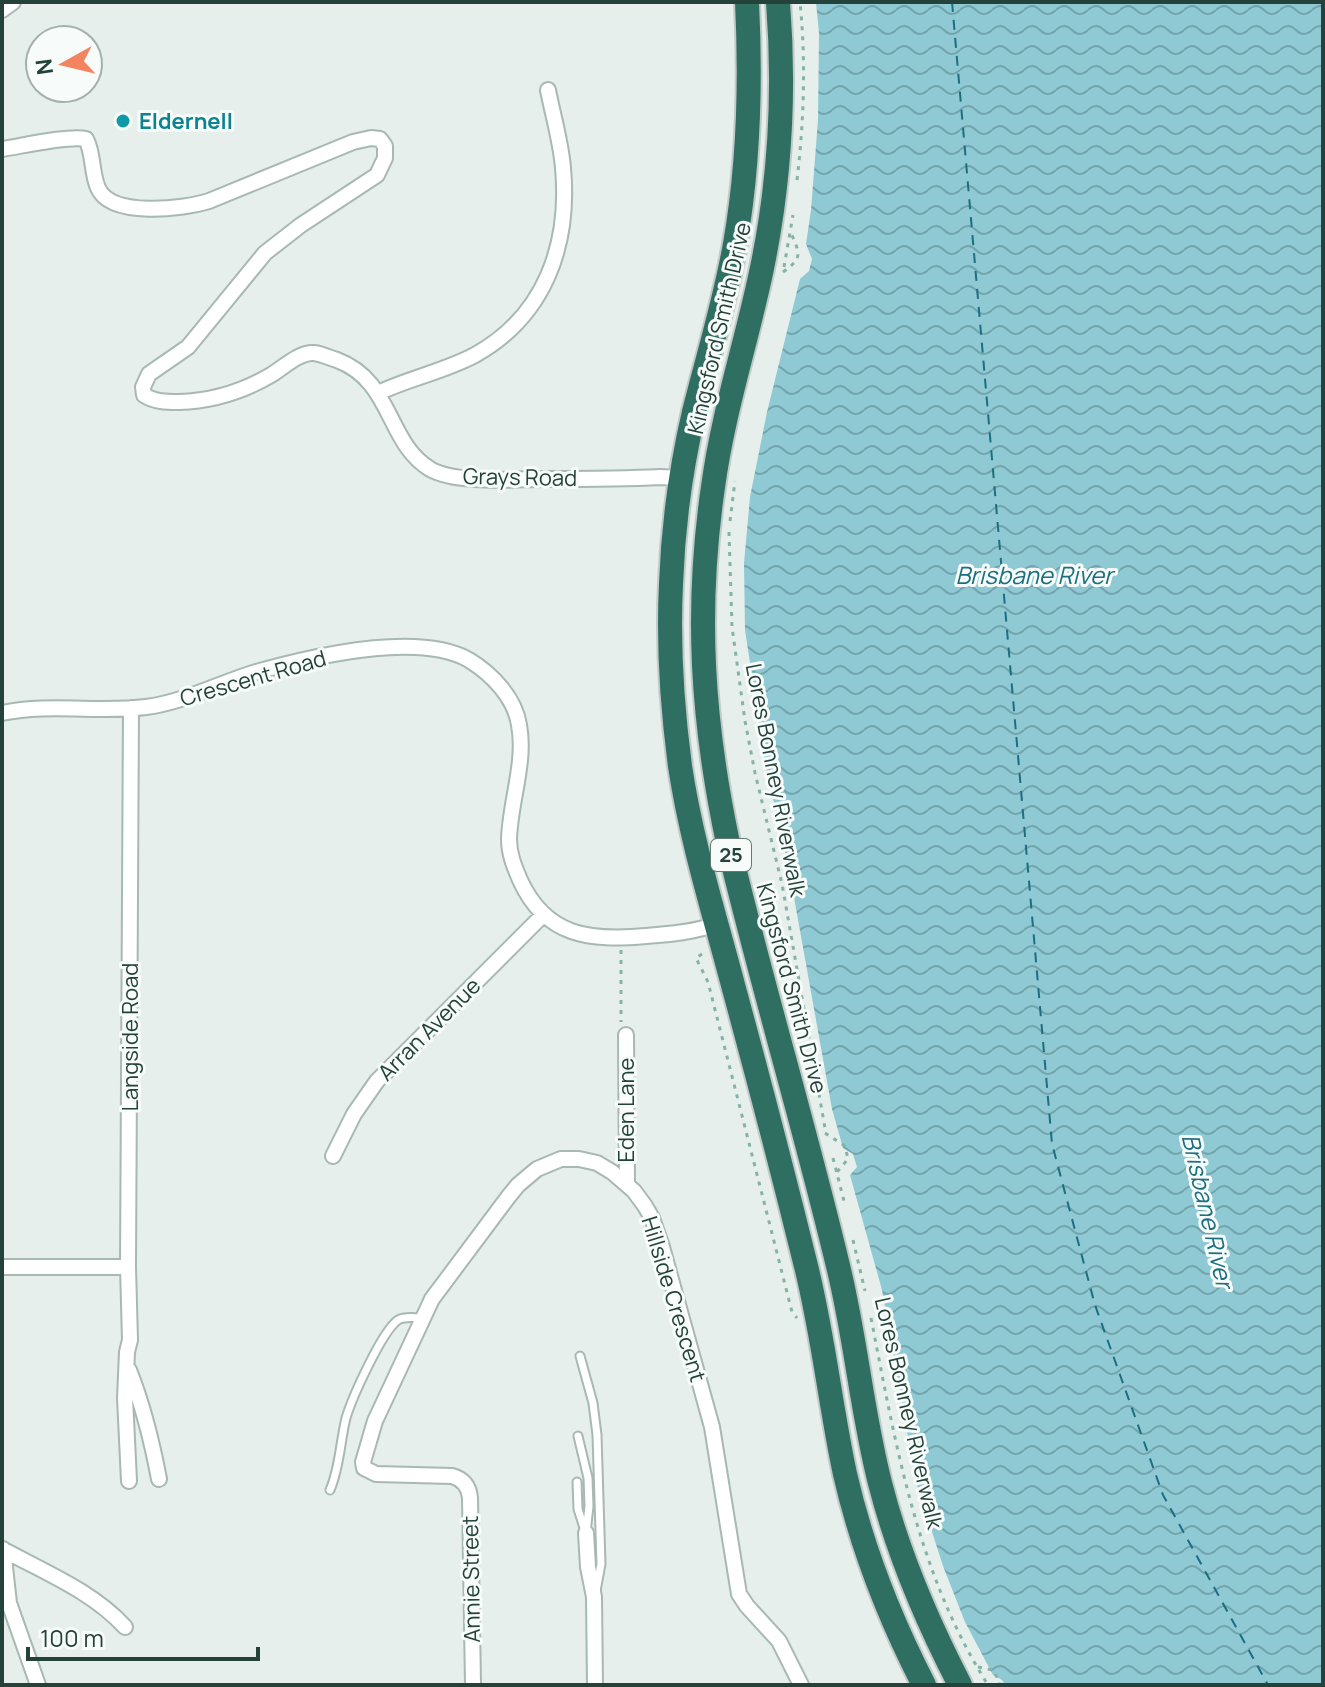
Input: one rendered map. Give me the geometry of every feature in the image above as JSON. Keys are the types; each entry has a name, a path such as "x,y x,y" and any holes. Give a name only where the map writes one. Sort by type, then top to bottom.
{"highway":[{"name":"Kingsford Smith Drive","path":"747,2 750,71 742,198 725,291 693,417 677,509 671,584 672,689 688,808 807,1268 838,1439 856,1516 881,1591 924,1685"},
{"name":"Kingsford Smith Drive","path":"778,2 781,95 774,195 762,268 719,445 707,530 702,621 707,714 728,843 839,1271 865,1414 892,1526 942,1651 968,1676"}],"street":[{"path":"2,10 13,2"},
{"path":"378,393 462,361 484,349 519,322 538,296 557,252 564,185 562,158 548,90"},
{"name":"Grays Road","path":"2,149 86,139 96,184 103,196 122,205 159,208 209,201 353,142 380,139 384,143 385,158 377,175 301,225 265,253 195,340 149,374 142,390 144,395 173,402 219,398 256,384 310,353 341,362 359,372 378,393 396,427 418,458 432,470 447,475 488,479 682,478"},
{"name":"Crescent Road","path":"2,713 33,708 131,708 164,703 307,659 365,650 408,646 451,652 487,674 507,695 515,709 520,726 520,751 509,840 511,860 529,897 543,915"},
{"name":"Langside Road","path":"129,1481 125,1398 130,1340 131,708"},
{"path":"543,915 563,927 603,939 687,933 717,924"},
{"name":"Arran Avenue","path":"333,1156 360,1104 377,1081 543,915"},
{"name":"Eden Lane","path":"624,1032 627,1184"},
{"name":"Hillside Crescent","path":"363,1467 375,1421 432,1299 518,1185 537,1169 561,1159 585,1160 604,1167 627,1184 652,1218 712,1427 739,1594 779,1641 801,1685"},
{"path":"2,1267 128,1267"},
{"name":"Langside Road","path":"128,1366 159,1479"},
{"name":"Annie Street","path":"363,1467 382,1475 452,1476 468,1487 473,1685"},
{"path":"586,1533 594,1597 595,1685"},
{"path":"2,1549 88,1597 125,1627"},
{"path":"2,1549 9,1603 38,1685"}],"lane":[{"path":"330,1490 350,1407 382,1340 399,1319 422,1318"},
{"path":"580,1356 593,1403 597,1435 601,1564 594,1597"},
{"path":"578,1436 588,1478 586,1533"},
{"path":"577,1482 578,1509 586,1533"}],"path":[{"path":"796,183 802,136 803,30 800,2"},
{"path":"791,231 799,253 794,264 783,272 793,215"},
{"name":"Lores Bonney Riverwalk","path":"737,472 728,535 737,668 755,773 782,884 829,1146"},
{"path":"702,954 696,958 708,982 792,1312"},
{"path":"622,958 624,1032"},
{"path":"825,1133 845,1146 848,1159 837,1172"},
{"path":"833,1159 848,1216"},
{"name":"Lores Bonney Riverwalk","path":"851,1231 868,1302"},
{"name":"Lores Bonney Riverwalk","path":"870,1316 899,1462 919,1534 964,1645 968,1676 988,1685"},
{"path":"968,1676 993,1670 1000,1683 998,1685"}],"water":[{"name":"Brisbane River","path":"816,2 1323,2 1323,1685 1005,1685 993,1675 965,1622 916,1482 882,1290 850,1175 857,1167 853,1154 843,1148 832,1109 788,864 766,768 745,630 744,563 750,497 767,412 800,279 809,271 812,259 806,244 818,120 819,33"}],"ferry route":[{"path":"952,2 1052,1144 1095,1305 1163,1495 1268,1685"}],"place":[{"name":"Eldernell","path":"123,121"}]}
